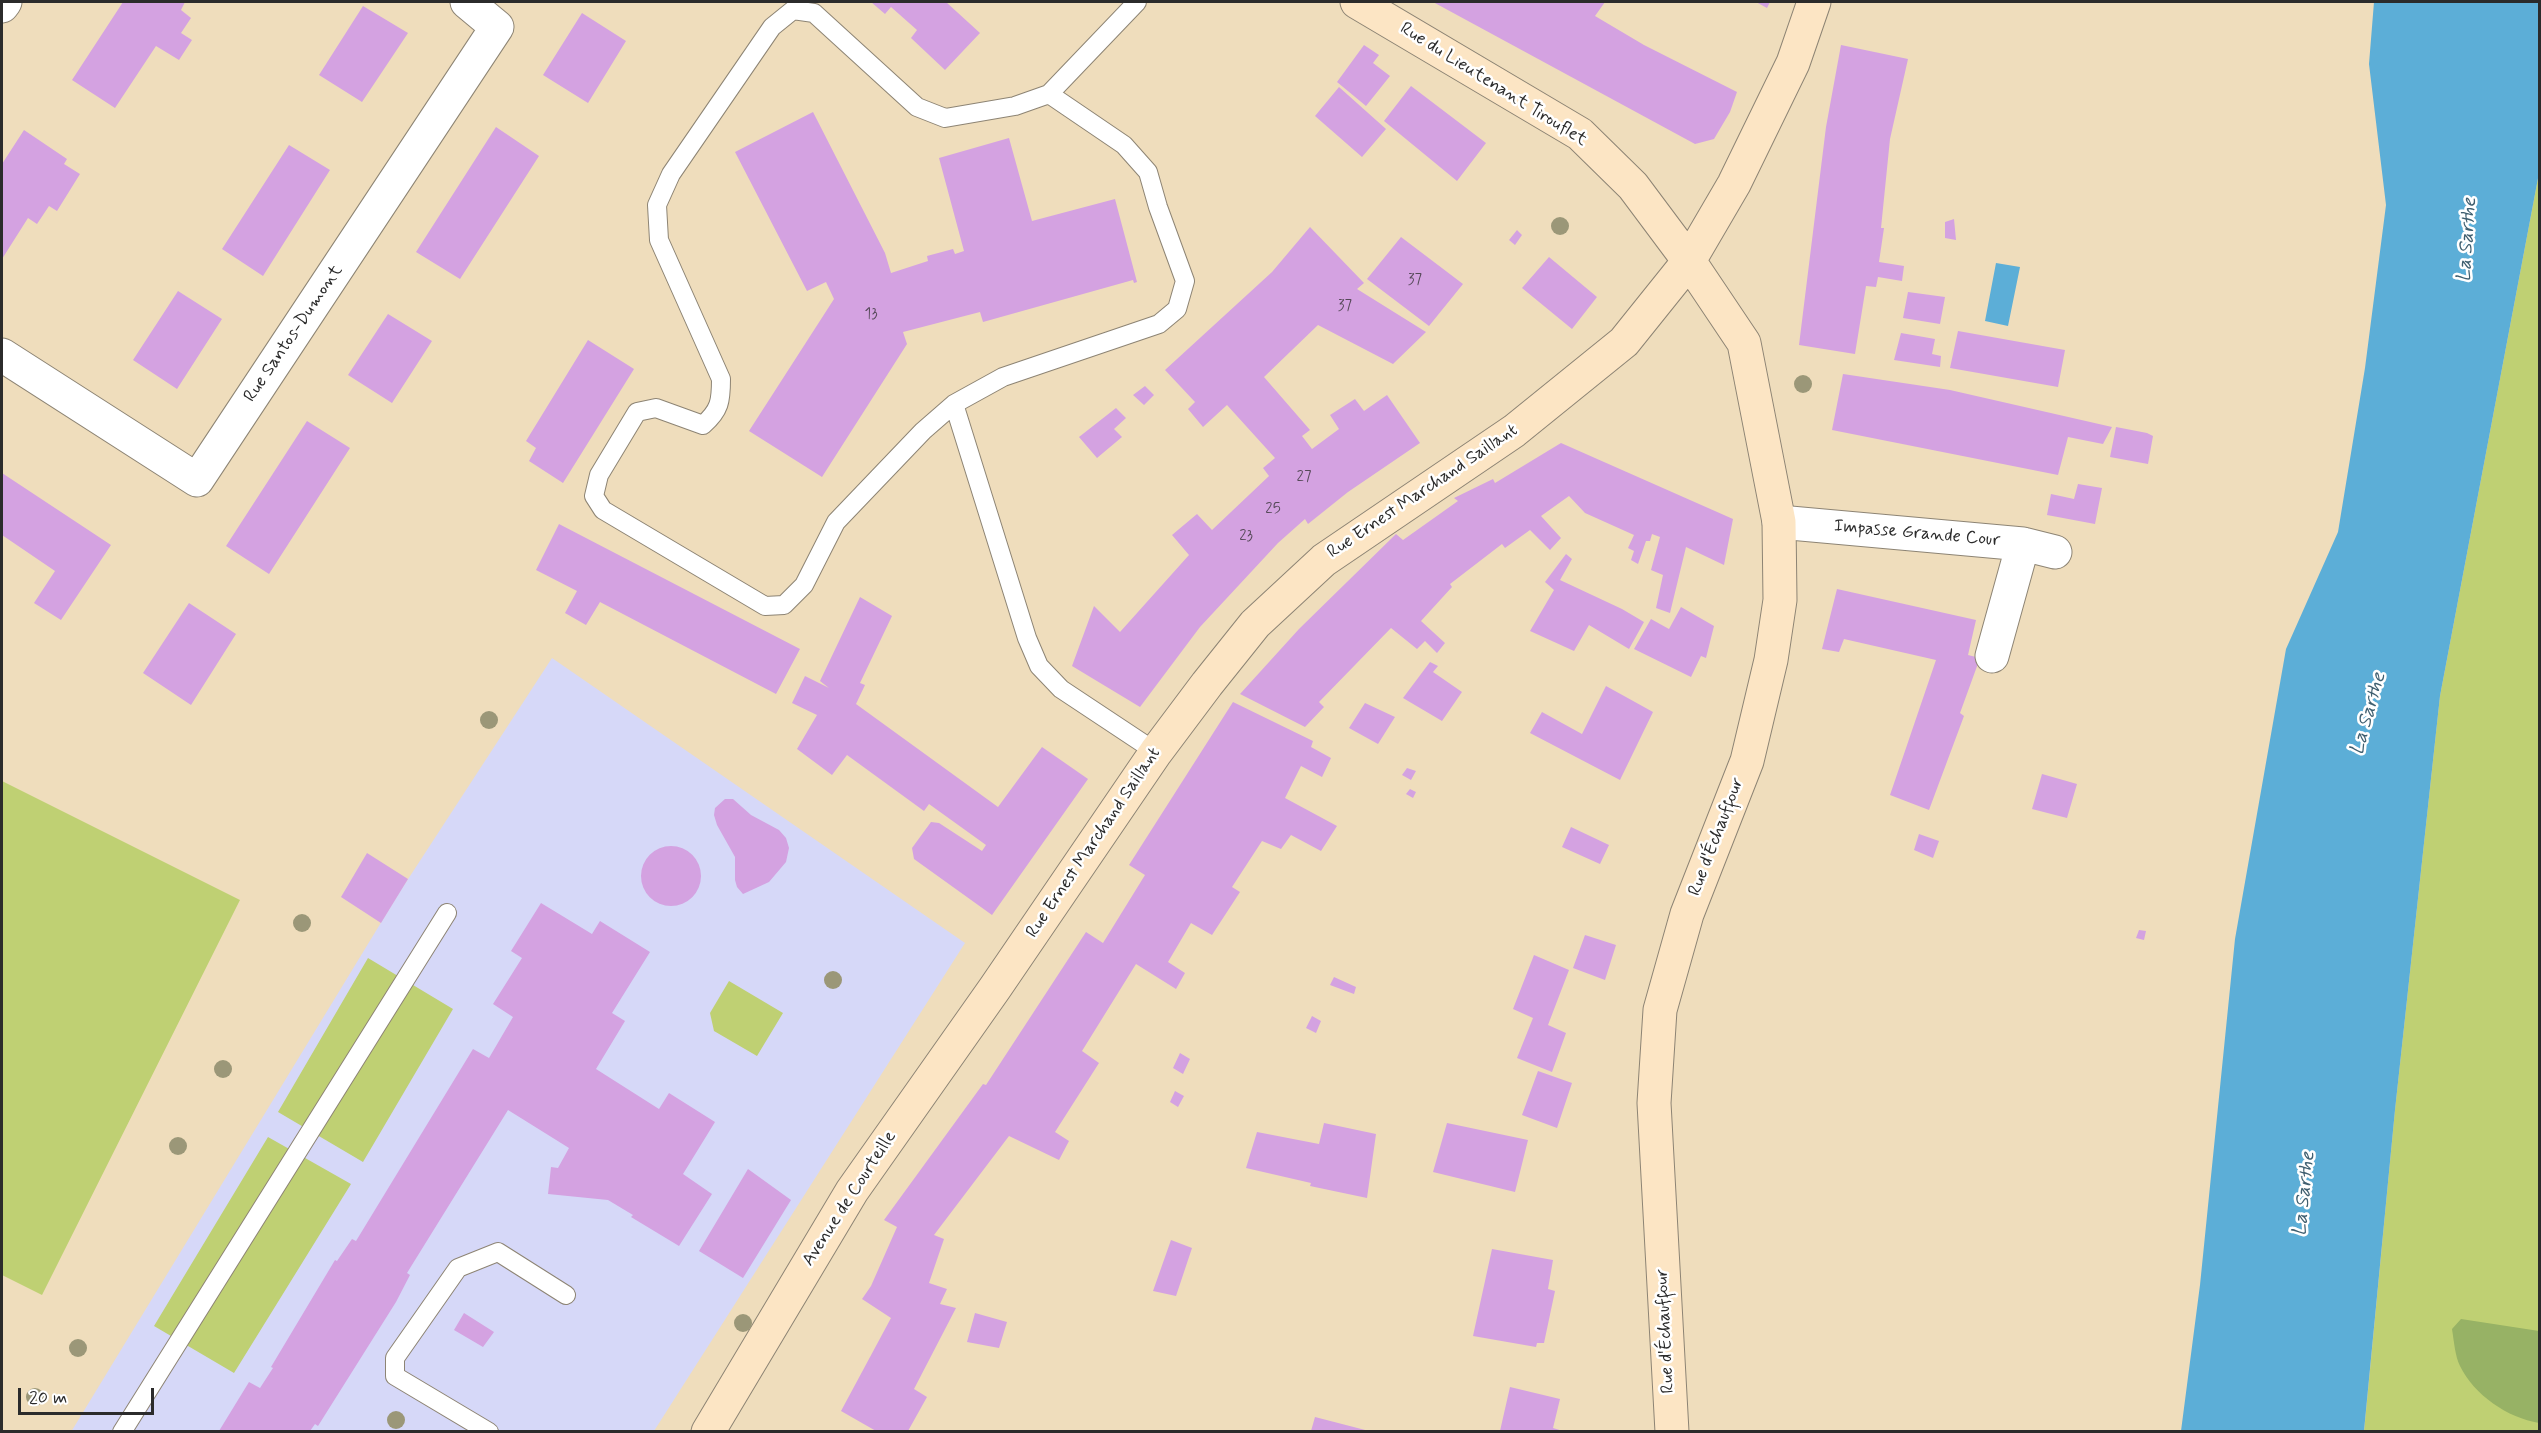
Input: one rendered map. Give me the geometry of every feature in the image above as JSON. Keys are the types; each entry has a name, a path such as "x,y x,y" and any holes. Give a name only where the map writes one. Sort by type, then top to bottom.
{"street":[{"path":"2,6 5,2"},
{"name":"Rue Santos-Dumont","path":"2,355 197,480 497,27 468,2"},
{"name":"Rue du Lieutenant Tirouflet","path":"1357,2 1580,134 1633,186 1689,261"},
{"name":"Rue Ernest Marchand Saillant","path":"1004,974 1156,752 1255,624 1324,560 1514,431 1624,342 1689,261 1734,184 1788,74 1814,2"},
{"name":"Rue d'Échauffour","path":"1672,1431 1654,1103 1660,1010 1688,914 1747,761 1771,660 1780,600 1779,522 1744,343 1689,261"},
{"name":"Impasse Grande Cour","path":"1779,522 2023,544 2055,552"},
{"path":"1992,656 2023,544"},
{"name":"Avenue de Courteille","path":"708,1431 852,1191 1004,974"}],"lane":[{"path":"1049,94 1124,145 1148,172 1185,281 1177,309 1159,324 1003,377 954,404 923,431 836,522 804,585 784,605 765,606 603,510 594,496 599,475 637,412 656,408 703,425 712,416 721,400 721,379 659,240 657,205 671,174 772,27 793,10 813,13 917,107 945,118 1015,106 1049,94 1137,2"},
{"path":"954,404 1027,638 1039,666 1061,689 1156,752"},
{"path":"122,1431 447,913"},
{"path":"489,1431 395,1376 395,1358 458,1268 498,1252 566,1294"}],"shaded area":[{"path":"552,658 965,943 654,1431 71,1432 399,893"}],"green space":[{"path":"2539,173 2539,1431 2364,1432 2395,1110 2440,696"},
{"path":"2,781 240,900 42,1295 2,1275"},
{"path":"368,958 453,1009 363,1162 278,1112"},
{"path":"729,981 783,1013 757,1056 714,1031 710,1013"},
{"path":"268,1137 351,1184 234,1373 154,1326"},
{"path":"2461,1319 2539,1331 2539,1423 2516,1416 2493,1404 2466,1377 2457,1358 2452,1329"}],"water":[{"name":"La Sarthe","path":"2374,2 2539,2 2539,173 2440,696 2395,1110 2364,1431 2181,1431 2200,1285 2235,939 2286,649 2338,532 2365,368 2386,205 2369,64"},
{"path":"1996,263 2020,267 2008,326 1985,321"}],"building":[{"path":"123,2 185,2 181,10 191,18 181,33 192,40 179,60 156,46 115,108 72,80"},
{"path":"871,2 946,2 980,33 945,70 911,38 917,30 891,7 885,14"},
{"path":"1433,2 1605,2 1595,16 1644,45 1737,92 1730,112 1714,139 1695,144"},
{"path":"1756,2 1770,2 1767,8"},
{"path":"363,6 408,33 362,102 319,75"},
{"path":"582,13 626,41 588,103 543,75"},
{"path":"1364,45 1379,55 1373,63 1390,76 1366,106 1337,82"},
{"path":"1841,45 1908,59 1890,139 1881,228 1884,228 1879,262 1904,266 1902,281 1878,277 1876,287 1866,286 1855,354 1799,345 1826,127"},
{"path":"1411,86 1486,143 1457,181 1384,121"},
{"path":"1339,87 1386,129 1362,157 1315,116"},
{"path":"813,112 885,253 891,273 928,261 927,256 953,249 955,254 964,251 939,158 1009,138 1032,221 1115,199 1137,282 1134,283 1133,280 983,322 980,312 903,332 907,344 822,477 749,431 834,299 826,282 807,291 735,152"},
{"path":"496,127 539,156 460,279 416,252"},
{"path":"24,130 67,159 64,164 80,174 57,211 49,206 37,224 28,218 2,259 2,164"},
{"path":"289,145 330,170 263,276 222,249"},
{"path":"1954,219 1956,240 1945,238 1945,222"},
{"path":"1310,227 1364,283 1357,289 1426,332 1393,364 1318,325 1264,377 1310,430 1302,436 1312,449 1339,429 1330,415 1355,399 1364,411 1387,395 1420,443 1348,492 1308,524 1305,519 1278,543 1200,627 1140,707 1072,666 1094,606 1120,632 1189,555 1172,535 1197,514 1212,530 1269,476 1263,468 1275,458 1227,405 1203,427 1188,409 1195,402 1165,370 1272,272"},
{"path":"1517,230 1522,235 1515,245 1509,240"},
{"path":"1401,237 1463,284 1429,326 1367,279"},
{"path":"1549,257 1597,297 1572,329 1522,288"},
{"path":"178,291 222,319 177,389 133,360"},
{"path":"1908,292 1945,297 1940,324 1903,318"},
{"path":"388,314 432,341 392,403 348,375"},
{"path":"1958,331 2065,350 2058,387 1950,368"},
{"path":"1901,333 1935,339 1932,354 1941,356 1940,367 1894,360"},
{"path":"588,340 634,369 563,483 529,461 536,448 526,441"},
{"path":"1843,374 1950,390 2112,427 2103,444 2068,437 2058,475 1832,430"},
{"path":"1145,386 1154,395 1144,405 1133,395"},
{"path":"1116,408 1126,418 1114,429 1122,437 1097,458 1079,437"},
{"path":"307,421 350,448 269,574 226,546"},
{"path":"2116,427 2153,436 2148,464 2110,457"},
{"path":"1561,443 1733,519 1724,565 1686,547 1670,613 1656,608 1663,575 1651,570 1660,537 1652,534 1650,541 1646,541 1638,564 1631,560 1634,551 1628,548 1634,535 1585,513 1569,496 1541,516 1561,538 1550,550 1530,530 1505,548 1502,544 1450,584 1452,587 1421,621 1445,643 1437,653 1425,641 1417,649 1391,628 1319,702 1324,707 1305,727 1240,694 1299,629 1396,534 1403,540 1458,501 1454,498 1493,479 1495,483"},
{"path":"2,473 111,545 61,620 34,603 55,571 2,535"},
{"path":"2078,484 2102,488 2095,524 2047,515 2051,494 2074,499"},
{"path":"559,524 800,649 776,694 600,602 586,625 565,613 577,591 536,570"},
{"path":"1566,554 1572,559 1560,580 1644,622 1629,649 1589,625 1574,651 1530,631 1554,590 1545,582"},
{"path":"1837,589 1976,620 1968,655 1980,658 1960,713 1964,716 1929,810 1890,795 1936,660 1844,639 1839,652 1822,649"},
{"path":"860,597 892,616 860,683 865,685 856,704 998,807 1042,747 1088,779 992,915 914,859 912,848 931,822 939,823 982,851 986,845 929,804 924,811 847,755 832,775 797,749 817,715 792,703 805,676 829,688 820,681"},
{"path":"189,603 236,634 191,705 143,673"},
{"path":"1681,607 1714,626 1706,658 1701,656 1691,677 1634,649 1651,619 1669,629"},
{"path":"1430,662 1438,666 1433,672 1462,692 1442,721 1403,698"},
{"path":"1606,686 1653,712 1620,780 1530,733 1542,712 1582,734"},
{"path":"1233,702 1313,741 1311,747 1331,758 1322,777 1301,766 1285,798 1337,826 1321,851 1291,835 1281,849 1262,841 1232,887 1240,892 1212,935 1191,923 1168,962 1185,973 1176,989 1136,964 1082,1051 1099,1063 1055,1132 1069,1141 1059,1160 1009,1136 934,1235 944,1239 929,1283 947,1289 940,1304 956,1308 914,1389 927,1397 908,1431 876,1431 841,1411 891,1318 862,1299 871,1286 897,1227 884,1220 983,1084 986,1085 1086,932 1103,943 1145,875 1129,865"},
{"path":"1365,703 1395,717 1378,744 1349,728"},
{"path":"1407,768 1416,771 1411,780 1402,775"},
{"path":"2042,774 2077,784 2067,818 2032,809"},
{"path":"1410,789 1416,792 1413,798 1406,794"},
{"path":"725,799 733,799 751,815 779,830 786,838 789,848 786,862 769,882 743,894 735,880 735,857 714,815 715,808"},
{"path":"1571,827 1609,845 1600,864 1562,847"},
{"path":"1919,834 1939,841 1933,858 1914,850"},
{"path":"665,846 677,846 688,851 696,859 701,876 699,888 688,901 677,906 665,906 654,901 646,893 641,882 641,870 646,859 654,851"},
{"path":"367,853 408,879 381,923 341,897"},
{"path":"541,903 592,934 600,921 650,952 612,1013 625,1021 596,1069 659,1109 669,1093 715,1122 683,1174 712,1194 679,1246 608,1200 548,1194 551,1167 558,1168 569,1148 508,1110 407,1273 410,1275 396,1302 318,1426 315,1424 310,1431 219,1431 249,1382 260,1388 335,1260 337,1261 352,1239 356,1241 473,1049 489,1058 513,1017 493,1004 522,958 511,951"},
{"path":"2139,930 2146,931 2144,940 2136,938"},
{"path":"1585,935 1616,945 1605,980 1573,968"},
{"path":"1534,955 1569,970 1548,1025 1566,1033 1552,1072 1517,1058 1533,1018 1513,1009"},
{"path":"1334,977 1356,987 1354,994 1330,985"},
{"path":"1312,1016 1321,1021 1316,1033 1306,1028"},
{"path":"1180,1053 1190,1059 1183,1074 1173,1068"},
{"path":"1538,1071 1572,1083 1557,1128 1522,1115"},
{"path":"1175,1091 1184,1096 1178,1107 1170,1102"},
{"path":"1324,1123 1376,1134 1367,1198 1310,1186 1311,1183 1246,1168 1257,1132 1319,1144"},
{"path":"1447,1123 1528,1140 1515,1192 1433,1172"},
{"path":"748,1169 791,1200 743,1278 699,1251"},
{"path":"1171,1240 1192,1248 1176,1296 1153,1291"},
{"path":"1492,1249 1553,1260 1548,1289 1555,1291 1544,1343 1537,1343 1536,1347 1473,1336"},
{"path":"464,1313 494,1332 483,1347 454,1330"},
{"path":"975,1313 1007,1322 999,1348 967,1342"},
{"path":"1510,1387 1560,1399 1553,1428 1563,1431 1500,1431"},
{"path":"1315,1417 1369,1431 1311,1431"}]}
